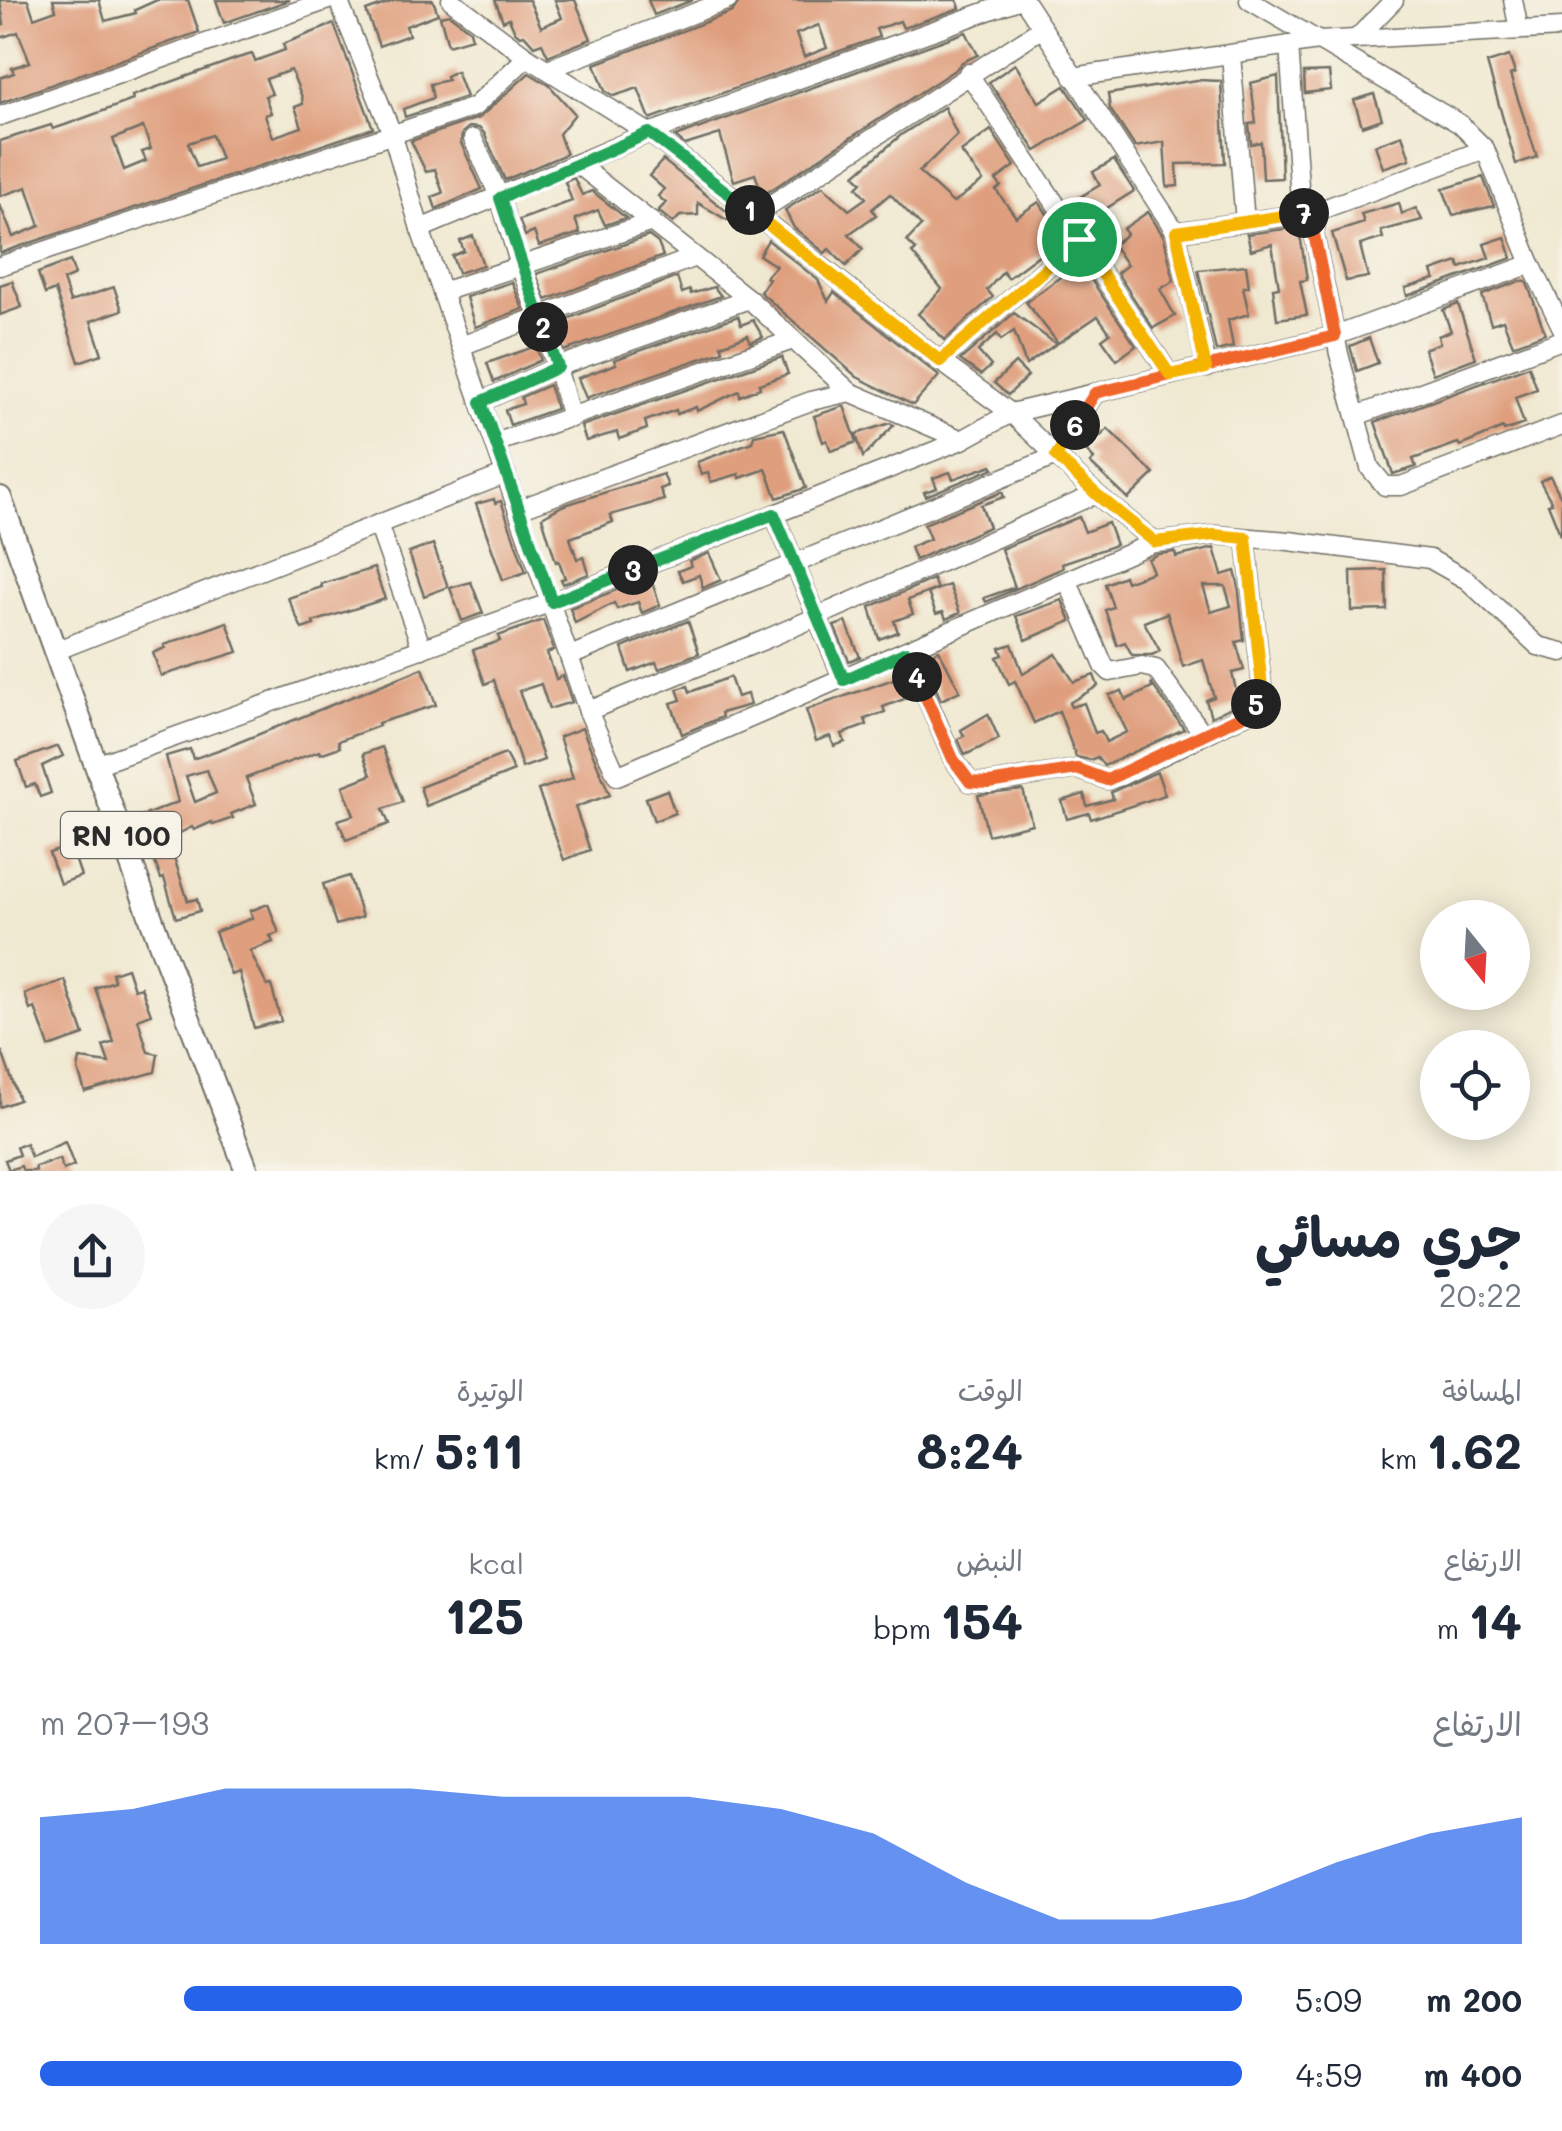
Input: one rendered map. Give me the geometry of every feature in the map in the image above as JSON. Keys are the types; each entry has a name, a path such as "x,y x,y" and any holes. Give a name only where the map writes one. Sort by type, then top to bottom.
{"main road":[{"name":"RN 100","path":"0,498 248,1171"}],"street":[{"path":"0,116 328,0"},
{"path":"338,0 393,136 420,229 588,710 617,776 1155,542 1214,535 1430,558 1466,580 1538,646 1562,652"},
{"path":"450,0 527,57 649,133 756,214 1011,413 1096,494 1155,542"},
{"path":"420,229 649,133 1021,0 1176,232 1206,368"},
{"path":"1249,0 1460,124 1485,148 1531,264 1562,328"},
{"path":"1358,37 1394,0"},
{"path":"1514,0 1519,30"},
{"path":"548,69 717,2"},
{"path":"1073,77 1318,41 1562,28"},
{"path":"756,214 1041,29"},
{"path":"1289,46 1314,234 1335,336 1370,468 1385,486 1401,486 1562,424"},
{"path":"1231,55 1245,222"},
{"path":"0,266 474,106 527,57"},
{"path":"968,74 1170,375"},
{"path":"474,139 500,198 520,266 558,367 571,418"},
{"path":"1176,232 1310,212 1485,148"},
{"path":"579,165 749,299 850,392 962,440"},
{"path":"442,292 652,222"},
{"path":"940,361 1079,239"},
{"path":"461,346 696,257"},
{"path":"96,765 552,602 962,440 1011,413 1335,336 1531,264"},
{"path":"481,402 558,367 749,299"},
{"path":"496,443 792,340"},
{"path":"1356,416 1562,340"},
{"path":"519,509 811,401 850,392"},
{"path":"570,656 1056,456 1095,393"},
{"path":"55,651 506,474"},
{"path":"588,710 818,616 1096,494"},
{"path":"774,514 844,680"},
{"path":"378,524 422,649"},
{"path":"906,652 953,759 970,782 989,783 1077,769 1107,780 1248,713 1256,703 1262,687 1246,538"},
{"path":"1068,582 1104,666 1110,672 1142,666 1156,670 1204,735"}],"building":[{"path":"0,0 28,0 34,18 56,10 53,0 99,0 105,21 136,13 135,10 157,0 188,0 199,32 0,103 0,78 14,73 12,68 30,62 18,32 0,38 0,25 4,24"},
{"path":"216,0 290,0 224,23"},
{"path":"396,0 433,0 438,14 406,26 409,35 379,46 366,11"},
{"path":"495,0 529,0 541,27 562,18 555,0 575,0 591,39 548,56 542,43 534,46 515,32 509,18 503,21"},
{"path":"648,0 693,0 654,15"},
{"path":"740,0 957,0 960,8 903,28 900,21 876,29 879,37 650,119 638,88 614,96 605,91 595,64 732,12","holes":["819,25 827,48 804,57 796,34"]},
{"path":"449,14 470,30 472,38 448,45 440,16"},
{"path":"334,24 373,128 0,253 0,205 13,237 40,226 27,187 0,196 0,141 51,125 53,129 65,125 238,58 252,54 255,61 285,50 283,44","holes":["291,70 302,97 303,104 295,107 302,127 273,137 265,115 271,113 265,96 272,94 266,79","143,127 151,149 142,152 146,161 124,170 113,139","212,135 221,159 197,167 188,143"]},
{"path":"966,32 978,55 763,195 755,174 734,181 720,134 685,145 675,137"},
{"path":"1509,56 1515,73 1510,75 1537,157 1516,164 1487,63"},
{"path":"1015,64 1039,102 1065,86 1088,120 1036,151 989,82"},
{"path":"456,71 466,97 405,117 403,109 433,98 430,84 448,80 446,76"},
{"path":"1329,72 1331,90 1305,93 1304,73"},
{"path":"529,73 549,85 575,114 559,134 566,154 505,180 484,133 469,127 462,133 461,143 482,189 436,209 432,197 443,193 435,169 426,172 411,141 479,118"},
{"path":"1278,76 1282,178 1263,179 1261,142 1251,144 1249,124 1256,123 1251,83"},
{"path":"1197,80 1221,81 1225,163 1177,164 1178,186 1167,187 1164,142 1135,147 1110,109 1108,94"},
{"path":"1374,94 1382,119 1362,126 1354,100"},
{"path":"944,107 957,135 919,172 953,203 983,181 961,152 991,130 1015,166 996,180 1001,186 996,190 1016,217 1039,202 1063,237 1008,278 1003,272 987,290 993,297 945,340 918,314 942,289 912,253 916,250 907,241 921,226 890,194 872,209 876,215 849,234 863,249 846,266 829,249 825,253 794,228 785,210 823,186 849,210 866,198 857,187 862,182 855,175 901,135"},
{"path":"1402,135 1410,159 1383,168 1375,145"},
{"path":"663,160 730,214 727,220 698,203 698,215 680,216 673,223 658,211 666,203 658,196 664,189 649,176"},
{"path":"1114,160 1134,191 1083,223 1070,203 1100,185 1093,172"},
{"path":"1483,177 1494,206 1453,215 1443,189"},
{"path":"574,178 582,195 592,191 626,218 605,225 598,210 575,219 580,233 539,246 534,232 525,236 519,220 572,201 565,182"},
{"path":"1399,203 1402,214 1416,208 1422,220 1381,231 1383,238 1360,245 1368,277 1346,281 1332,233 1364,223 1361,214"},
{"path":"1148,212 1164,237 1174,281 1160,289 1175,316 1153,328 1117,273 1127,265 1113,245 1127,234 1123,229"},
{"path":"1299,227 1307,280 1300,281 1307,315 1277,319 1273,288 1279,287 1272,244 1251,250 1247,234"},
{"path":"473,236 483,265 458,273 452,256 464,251 460,241"},
{"path":"649,236 658,243 663,256 546,300 536,274"},
{"path":"1505,237 1512,258 1407,296 1405,288 1435,279 1432,271 1458,262 1460,268 1489,258 1484,244"},
{"path":"768,240 818,280 828,301 834,292 939,376 913,405 857,377 760,292 776,266 759,255"},
{"path":"70,261 75,275 63,280 70,302 114,287 122,310 91,321 102,354 79,362 55,290 45,294 38,273"},
{"path":"1080,263 1136,346 1117,360 1102,339 1110,333 1098,316 1058,343 1026,302"},
{"path":"1246,265 1249,287 1243,287 1249,314 1228,320 1233,347 1216,351 1198,270"},
{"path":"677,277 682,293 714,287 721,296 564,351 554,324"},
{"path":"12,281 22,307 0,315 0,285"},
{"path":"1520,281 1529,288 1545,333 1513,345 1503,320 1491,324 1482,295"},
{"path":"512,282 523,309 475,327 466,297"},
{"path":"1458,304 1476,358 1433,374 1424,349 1440,343 1438,336 1451,331 1443,310"},
{"path":"1014,313 1056,344 1026,365 1014,331 1001,340 997,334 978,351 991,366 981,375 960,360"},
{"path":"738,316 741,325 753,320 763,337 750,342 748,335 721,345 723,351 586,398 578,378 616,364 614,360"},
{"path":"531,333 541,360 494,382 487,363 531,348 526,335"},
{"path":"1369,338 1378,363 1357,371 1350,346"},
{"path":"782,357 788,374 759,384 760,388 740,396 739,391 697,411 696,407 677,414 676,410 645,421 647,429 619,439 617,432 586,441 581,426"},
{"path":"1015,363 1028,376 1008,395 994,383"},
{"path":"1529,366 1537,389 1515,397 1524,424 1413,459 1416,467 1393,474 1375,422"},
{"path":"549,385 556,409 510,425 505,410 523,404 521,397"},
{"path":"844,406 857,442 831,451 827,440 823,442 814,416"},
{"path":"894,425 863,457 856,434"},
{"path":"784,429 806,488 777,498 766,469 711,482 708,473 701,475 697,462 752,442 754,435"},
{"path":"1108,429 1154,474 1128,499 1090,463 1094,459 1085,450"},
{"path":"992,465 994,468 926,496 924,492 937,488 933,478 950,472 953,479"},
{"path":"663,474 668,486 660,489 664,500 610,515 613,522 570,538 577,559 584,557 589,574 563,584 561,579 565,578 542,517 562,506"},
{"path":"1550,476 1562,499 1561,536 1548,504 1552,503 1540,481"},
{"path":"1002,492 1004,497 981,505 989,527 915,560 910,547 930,539 924,524"},
{"path":"494,499 495,503 501,501 526,572 503,580 476,504"},
{"path":"1079,517 1085,532 1108,523 1116,545 1062,563 1063,568 986,602 984,598 1015,587 1001,549"},
{"path":"433,544 448,587 424,596 409,553"},
{"path":"1214,548 1222,575 1235,571 1238,583 1244,640 1236,642 1244,670 1232,673 1239,703 1211,717 1206,700 1214,697 1203,660 1183,667 1167,613 1144,622 1160,651 1132,655 1125,642 1117,645 1105,610 1113,607 1105,584 1124,576 1126,582 1153,572 1148,559 1158,554 1175,552 1176,557","holes":["1203,586 1225,586 1231,606 1211,612"]},
{"path":"709,553 721,580 703,588 699,575 683,581 678,571 691,566 689,561"},
{"path":"374,568 385,599 302,629 288,598"},
{"path":"1386,570 1387,610 1352,611 1351,571"},
{"path":"650,577 660,605 642,613 638,602 617,609 614,603 575,623 570,608"},
{"path":"933,579 937,589 908,600 913,614 894,621 898,632 879,639 870,607"},
{"path":"471,582 483,613 462,621 450,588"},
{"path":"949,585 960,613 946,619 943,612 936,614 928,593"},
{"path":"1062,600 1071,621 1026,640 1016,616"},
{"path":"543,620 554,650 547,653 556,679 563,676 572,702 549,709 541,684 519,691 544,760 522,768 494,680 485,684 473,650 500,641 498,636"},
{"path":"688,621 699,653 659,669 656,662 630,672 622,648"},
{"path":"227,622 238,652 161,676 153,653 165,648 164,645"},
{"path":"846,622 860,657 849,661 834,626"},
{"path":"1012,644 1023,674 1056,654 1074,682 1094,675 1098,686 1069,703 1071,707 1084,703 1095,733 1101,731 1106,742 1127,732 1109,695 1122,691 1126,700 1152,688 1151,683 1184,729 1104,766 1097,757 1076,757 1059,711 1034,723 1015,681 1009,684 997,657 1003,655 1000,648"},
{"path":"939,650 960,691 941,700 923,658"},
{"path":"423,668 436,705 378,723 379,726 338,741 340,747 246,778 256,804 231,814 233,818 194,830 192,827 168,839 188,901 197,899 200,911 176,918 164,878 161,879 135,819 178,802 166,756 190,749 193,759","holes":["207,770 216,793 195,802 186,776"]},
{"path":"730,677 737,697 747,694 750,705 721,713 722,717 682,734 671,703 681,700 677,689 688,686 690,692"},
{"path":"899,677 907,698 865,719 867,725 842,734 845,742 834,746 830,736 816,741 806,710"},
{"path":"988,714 999,739 965,755 958,739 964,736 961,730"},
{"path":"582,728 610,795 575,807 590,850 564,860 538,790 573,778 559,737"},
{"path":"58,746 63,756 42,766 51,793 40,797 35,784 26,787 17,761"},
{"path":"382,747 403,802 383,809 389,824 346,840 338,820 354,815 343,786 371,775 363,754"},
{"path":"505,754 514,771 426,806 420,787"},
{"path":"1157,772 1165,795 1091,819 1089,813 1067,819 1062,801 1084,794 1087,806 1113,799 1111,792"},
{"path":"667,790 675,813 654,821 646,798"},
{"path":"1023,790 1032,824 988,835 978,795"},
{"path":"71,846 81,876 60,884 49,853"},
{"path":"349,876 362,917 336,925 323,884"},
{"path":"268,904 279,933 270,936 273,942 250,951 267,986 271,985 281,1021 254,1028 239,972 231,975 215,932 253,918 250,911"},
{"path":"127,968 134,989 141,987 151,1014 138,1019 148,1052 158,1054 155,1072 85,1092 78,1070 80,1059 109,1063 103,1046 114,1042 95,988 114,981 112,973"},
{"path":"65,980 84,1035 49,1047 35,1008 30,1010 25,994"},
{"path":"0,1053 19,1100 0,1107"},
{"path":"65,1142 74,1166 63,1170 59,1159 35,1167 36,1171 23,1171 21,1166 9,1170 5,1160 19,1155 16,1147 26,1144 31,1157"}],"route":[{"path":"1079,239 940,361 649,133 500,198 520,266 558,367 481,402 552,602 774,514 844,680 906,652 953,759 970,782 989,783 1077,769 1107,780 1248,713 1262,687 1246,538 1214,535 1155,542 1056,456 1095,393 1206,368 1335,336 1314,234 1318,211 1176,232 1206,368 1170,375 1079,239"}]}
